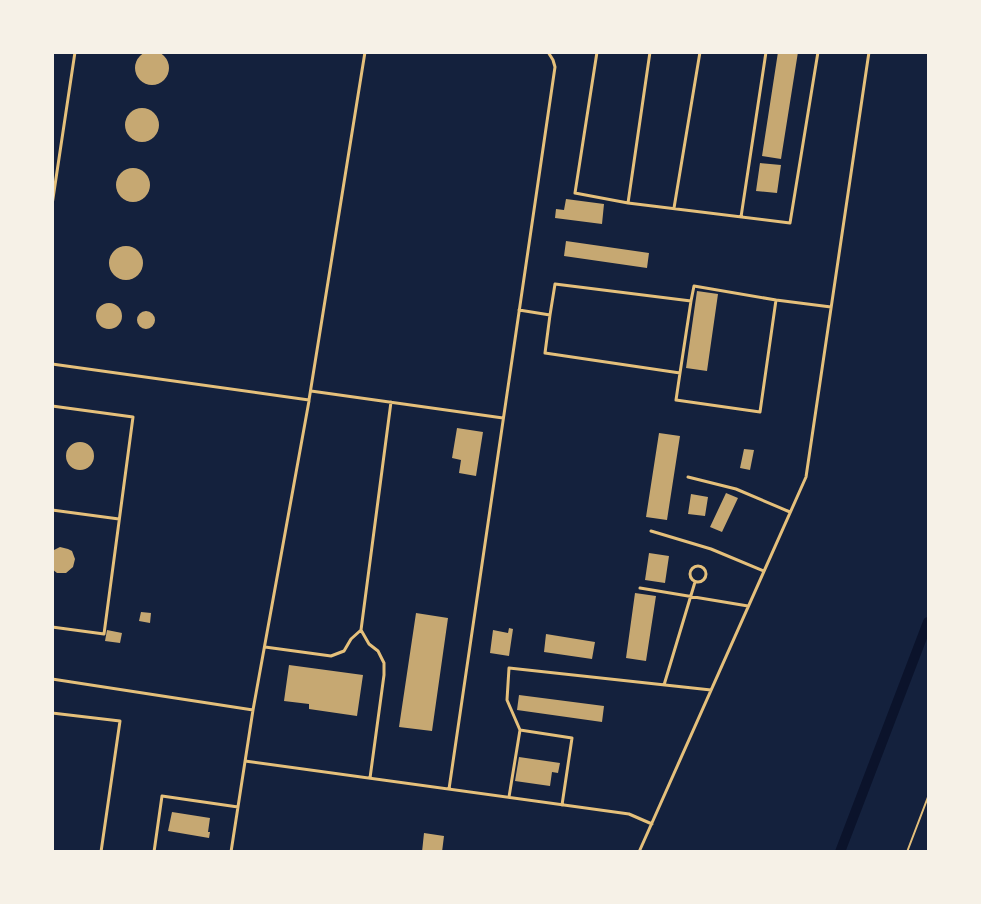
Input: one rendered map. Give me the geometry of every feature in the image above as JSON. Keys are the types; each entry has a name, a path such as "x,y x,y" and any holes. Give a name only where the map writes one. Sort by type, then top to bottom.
{"lane":[{"path":"52,205 75,52"},
{"path":"231,852 253,710 311,391 364,52"},
{"path":"449,789 555,67 548,52"},
{"path":"597,52 575,193 628,203 790,222 818,52"},
{"path":"628,203 650,52"},
{"path":"674,208 700,52"},
{"path":"741,217 766,52"},
{"path":"639,852 806,477 869,52"},
{"path":"680,373 545,354 550,315 555,284 691,301"},
{"path":"776,300 760,412 676,400 694,286 831,307"},
{"path":"519,310 550,315"},
{"path":"52,364 309,400"},
{"path":"311,391 503,418"},
{"path":"370,778 384,663 378,651 369,644 361,630 391,402"},
{"path":"52,406 134,417 104,634 52,627"},
{"path":"688,477 736,489 790,512"},
{"path":"52,510 119,519"},
{"path":"651,531 711,549 764,571"},
{"path":"700,567 705,570 706,577 700,582 695,582 690,573 693,568 700,567"},
{"path":"664,685 695,582"},
{"path":"640,588 748,606"},
{"path":"265,647 332,656 344,651 351,639 361,630"},
{"path":"509,797 520,730 507,700 508,668 711,690"},
{"path":"52,679 253,710"},
{"path":"52,713 120,721 101,852"},
{"path":"520,730 572,738 562,805"},
{"path":"245,761 629,814 652,824"},
{"path":"154,852 162,796 238,807"}],"path":[{"path":"907,852 928,797"}],"building":[{"path":"152,51 164,56 169,68 164,80 152,85 140,80 135,68 140,56"},
{"path":"778,52 798,52 781,159 762,156"},
{"path":"142,108 154,113 159,125 154,137 142,142 130,137 125,125 130,113"},
{"path":"760,163 781,165 777,193 756,191"},
{"path":"133,168 145,173 150,185 145,197 133,202 121,197 116,185 121,173"},
{"path":"566,199 604,204 602,224 555,218 556,209 564,210"},
{"path":"566,241 649,253 647,268 564,256"},
{"path":"126,246 138,251 143,263 138,275 126,280 114,275 109,263 114,251"},
{"path":"697,291 718,294 707,371 686,368"},
{"path":"109,303 118,307 122,316 118,325 109,329 100,325 96,316 100,307"},
{"path":"146,311 152,314 155,320 152,326 146,329 140,326 137,320 140,314"},
{"path":"457,428 483,432 476,476 459,473 461,460 452,458"},
{"path":"659,433 680,436 667,520 646,517"},
{"path":"80,442 90,446 94,456 90,466 80,470 70,466 66,456 70,446"},
{"path":"744,449 754,450 750,470 740,468"},
{"path":"726,493 738,498 722,532 710,527"},
{"path":"691,494 708,497 705,516 688,514"},
{"path":"60,547 72,551 75,559 73,567 66,573 57,573 52,569 52,551"},
{"path":"649,553 669,556 665,583 645,580"},
{"path":"635,593 656,596 646,661 626,658"},
{"path":"141,612 151,613 150,623 139,621"},
{"path":"416,613 448,618 432,731 399,727"},
{"path":"509,628 513,629 509,656 490,653 493,630 508,633"},
{"path":"107,630 122,633 120,643 105,641"},
{"path":"546,634 595,642 592,659 544,652"},
{"path":"289,665 363,675 357,716 309,709 309,704 284,701"},
{"path":"519,695 604,706 602,722 517,710"},
{"path":"519,757 560,763 558,773 552,772 550,786 515,781"},
{"path":"172,812 210,818 209,838 168,831"},
{"path":"424,833 444,836 442,852 422,852"}],"waterway":[{"path":"840,852 928,622"}]}
